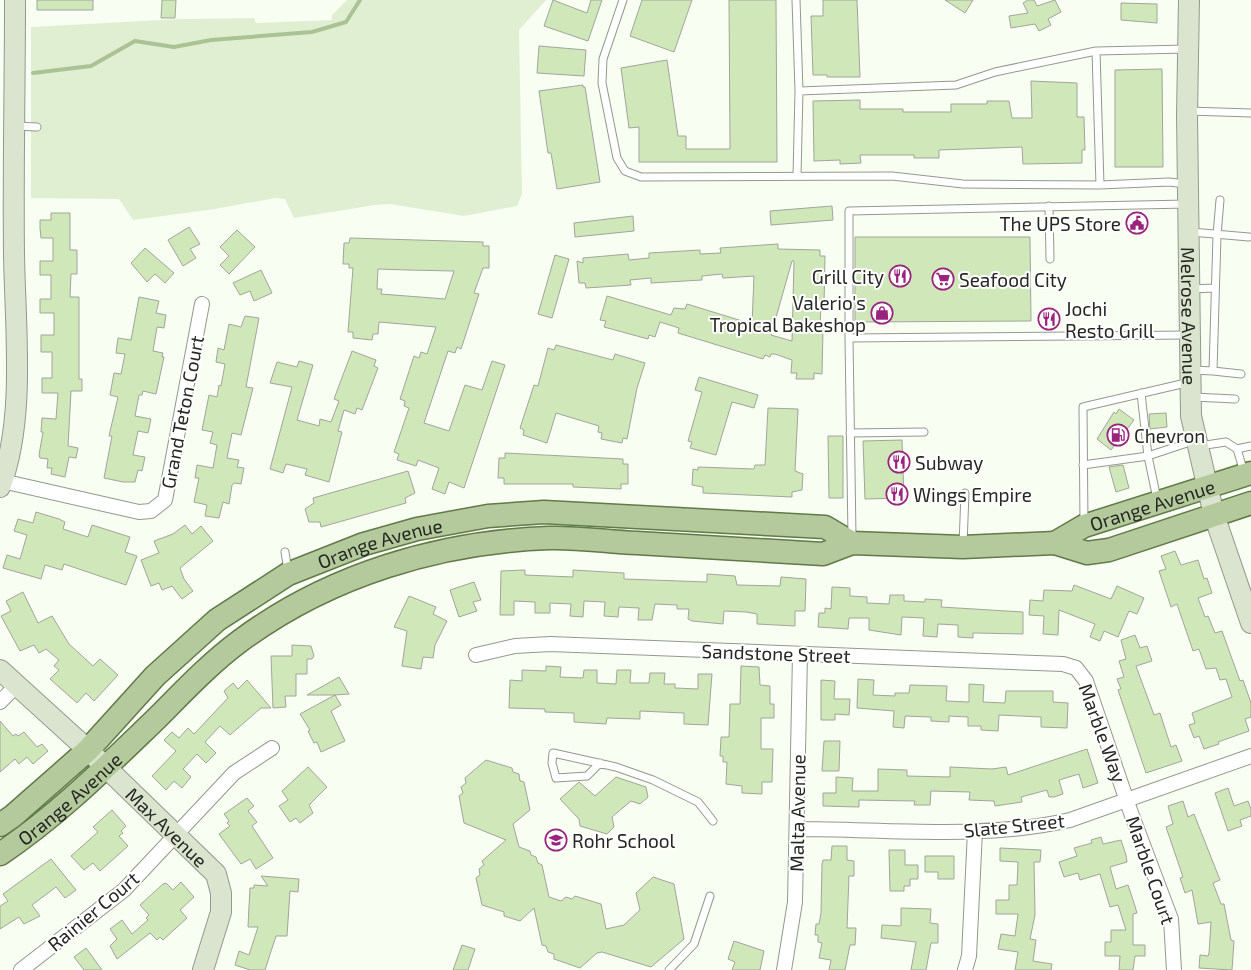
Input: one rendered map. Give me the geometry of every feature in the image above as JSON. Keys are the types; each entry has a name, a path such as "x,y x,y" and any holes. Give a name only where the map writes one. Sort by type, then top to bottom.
{"main road":[{"name":"Orange Avenue","path":"1055,543 1084,526 1248,474"},
{"name":"Orange Avenue","path":"0,854 28,835 105,768 182,692 239,642 289,610 377,569 423,555 488,544 550,538 823,554 852,543 963,547 1055,543 1087,553 1109,550 1251,503"},
{"name":"Orange Avenue","path":"0,825 13,816 88,750 155,676 217,620 286,563 364,544 417,528 488,516 544,512 825,527 852,543"},
{"path":"669,545 670,518"}],"street":[{"path":"1,484 12,439 16,387 14,126 16,0"},
{"name":"Melrose Avenue","path":"1189,0 1187,111 1191,416 1214,515 1249,609"},
{"name":"Grand Teton Court","path":"1,484 139,512 151,511 165,500 202,304"},
{"name":"Sandstone Street","path":"476,655 515,646 550,644 1063,664 1076,668"},
{"name":"Malta Avenue","path":"784,970 795,902 800,654"},
{"name":"Marble Way","path":"1076,668 1086,681 1127,800"},
{"name":"Max Avenue","path":"0,670 88,750 216,874 221,893 221,912 203,970"},
{"path":"0,702 16,686"},
{"name":"Rainier Court","path":"22,970 124,890 234,773 272,748"},
{"name":"Slate Street","path":"797,829 975,831 1048,825 1070,820 1251,756"},
{"name":"Marble Court","path":"1127,800 1171,918 1174,970"},
{"path":"965,970 969,956 975,831"}],"lane":[{"path":"623,0 603,60 602,82 617,158 625,171 641,177 892,176 963,184 1100,185 1169,182 1188,184"},
{"path":"796,0 799,91 797,176"},
{"path":"799,91 956,85 994,72 1096,51 1189,49"},
{"path":"1096,51 1100,185"},
{"path":"1187,111 1251,113"},
{"path":"14,126 37,128"},
{"path":"1213,371 1217,235 1220,200"},
{"path":"852,543 848,338 849,210 1188,204"},
{"path":"1049,206 1050,259"},
{"path":"1189,232 1249,237"},
{"path":"1189,289 1215,288"},
{"path":"848,338 1190,335"},
{"path":"1084,526 1083,407 1190,383 1213,371 1241,374"},
{"path":"1190,383 1236,399"},
{"path":"1142,393 1148,456 1158,504"},
{"path":"850,433 924,432"},
{"path":"1083,466 1159,454 1197,443 1226,442 1237,449 1248,474"},
{"path":"1237,449 1251,446"},
{"path":"963,547 965,493"},
{"path":"600,763 587,776 556,778 552,763 553,753 582,758 600,763 653,780 698,802 713,821"},
{"path":"669,970 694,944 710,896"}],"green space":[{"path":"347,0 546,0 519,30 522,194 517,206 464,216 390,204 294,218 285,199 276,198 215,209 133,220 119,199 31,198 31,27 180,19 254,18 256,23 332,20 332,15"}],"building":[{"path":"37,0 93,0 93,10 37,10"},
{"path":"162,0 176,0 175,18 161,18"},
{"path":"553,0 587,13 591,0 602,0 588,41 544,26"},
{"path":"642,0 692,0 674,52 630,36"},
{"path":"729,0 776,0 777,162 639,162 639,127 629,128 621,68 667,60 678,136 686,136 686,149 730,149"},
{"path":"823,0 857,0 860,77 813,75 811,16 823,16"},
{"path":"945,0 973,0 965,13"},
{"path":"1028,0 1034,0 1037,6 1055,0 1061,12 1048,19 1051,25 1039,31 1035,24 1011,28 1009,16 1028,13 1023,3"},
{"path":"1121,3 1157,4 1157,23 1121,20"},
{"path":"539,46 586,50 584,76 537,73"},
{"path":"1162,69 1163,167 1115,167 1115,70"},
{"path":"1031,81 1077,83 1077,117 1084,117 1085,150 1082,150 1082,163 1023,164 1022,147 939,150 939,158 914,158 914,155 860,155 861,163 840,164 840,160 814,161 813,101 860,100 860,109 903,109 903,112 951,112 951,104 987,104 987,101 1009,101 1012,118 1032,118"},
{"path":"583,85 585,87 600,182 557,189 551,153 548,153 539,91"},
{"path":"832,206 833,220 771,225 770,211"},
{"path":"51,213 70,213 70,250 77,250 77,274 71,274 70,297 79,297 79,379 82,379 82,391 71,391 68,446 78,448 76,458 69,457 65,477 51,474 52,468 47,468 48,459 40,458 39,455 43,432 41,432 42,418 56,419 58,393 42,393 42,378 52,378 52,352 41,352 41,335 54,335 54,313 40,313 40,299 51,299 51,275 40,275 40,261 53,261 53,238 41,238 40,220 51,220"},
{"path":"633,216 634,231 575,237 574,223"},
{"path":"189,227 200,244 190,249 196,258 183,266 168,240"},
{"path":"237,230 255,247 229,274 220,265 229,256 220,247"},
{"name":"Seafood City","path":"855,237 1030,237 1031,321 855,322"},
{"path":"350,238 483,242 483,246 489,246 489,268 483,268 474,293 479,294 461,349 457,347 455,353 448,351 424,423 449,431 465,385 482,390 492,361 505,365 464,488 449,482 445,494 432,489 439,468 418,460 416,466 397,460 399,454 394,452 409,408 404,406 405,401 400,399 414,356 419,358 421,352 427,354 436,327 379,322 378,334 373,334 372,340 353,338 353,332 348,332 353,268 349,268 349,264 343,264 344,243 349,243","holes":["378,269 454,271 445,299 381,294 382,289 377,289"]},
{"path":"778,244 778,249 820,250 820,256 825,256 824,305 821,305 820,328 823,328 822,374 814,373 814,379 796,379 797,373 791,373 792,360 775,354 771,354 770,357 765,355 763,359 678,333 679,328 660,322 655,337 649,335 648,339 604,327 606,321 600,320 607,296 671,315 674,308 685,309 687,304 752,324 754,276 723,278 722,274 702,276 702,280 651,283 651,278 630,280 631,285 586,288 585,283 579,283 577,261 583,263 583,258 628,254 629,260 649,258 649,253 700,250 700,254 721,253 720,248","holes":["792,261 794,261 792,341 771,335"]},
{"path":"145,248 174,273 165,283 155,274 147,282 131,263"},
{"path":"555,255 569,259 552,318 538,314"},
{"path":"261,270 272,293 254,301 250,291 240,295 233,283"},
{"path":"139,297 159,301 156,313 166,315 164,328 157,327 153,351 163,353 162,357 164,357 156,394 143,391 142,395 139,395 135,416 151,419 148,433 138,431 133,455 145,457 142,471 138,470 135,482 123,482 104,478 112,436 109,436 118,397 110,395 114,373 121,374 125,354 116,353 118,338 131,340"},
{"path":"245,316 259,318 246,387 253,388 241,435 232,433 227,458 239,460 237,467 244,468 241,484 234,483 232,485 229,504 223,502 219,518 205,516 207,505 194,502 199,478 195,478 197,465 213,468 217,445 210,443 213,432 202,430 209,395 217,397 219,385 221,386 225,364 216,362 218,348 224,350 229,324 241,327"},
{"path":"556,345 613,360 615,354 645,363 637,388 627,439 623,438 622,443 601,439 602,433 598,432 599,426 556,413 547,443 523,435 524,430 520,428 534,385 538,386 548,348 554,350"},
{"path":"352,351 376,360 374,366 378,368 362,410 357,408 355,414 344,410 338,431 342,432 329,482 305,475 307,469 286,464 283,473 270,469 292,387 270,383 277,362 297,367 299,361 313,365 297,420 319,426 320,419 331,422 339,401 334,399"},
{"path":"699,377 758,395 754,408 732,402 716,455 690,448 692,442 688,441 702,392 695,390"},
{"path":"768,408 798,409 795,471 803,474 802,490 792,492 792,497 703,493 703,487 692,485 693,469 698,470 698,467 754,469 755,465 765,465"},
{"path":"1119,409 1134,420 1111,450 1097,439 1114,412 1116,414"},
{"path":"1166,413 1167,427 1150,429 1149,414"},
{"path":"828,436 843,436 843,498 829,498"},
{"path":"902,440 904,498 865,499 863,441"},
{"path":"505,453 623,459 623,464 628,464 628,484 621,484 621,489 573,487 573,484 504,484 504,478 498,478 499,458 505,458"},
{"path":"1123,465 1129,488 1116,492 1109,467"},
{"path":"408,471 415,493 405,498 406,503 321,527 320,522 309,522 305,509 314,503 313,498"},
{"path":"36,512 59,519 65,522 63,529 88,537 92,525 130,537 125,552 137,556 126,585 64,564 62,570 45,565 41,579 3,568 7,555 20,559 27,535 14,531 18,519 33,523"},
{"path":"185,525 192,534 201,526 213,541 180,568 184,579 193,591 182,599 172,586 162,590 159,583 151,586 141,560 159,553 154,541 173,534"},
{"path":"1175,551 1181,565 1198,560 1204,579 1207,578 1212,593 1198,598 1205,617 1208,616 1215,633 1222,631 1240,681 1243,680 1251,703 1251,717 1245,719 1249,731 1204,749 1199,736 1194,738 1189,725 1195,723 1192,713 1232,697 1226,679 1220,680 1216,668 1206,669 1199,649 1193,651 1177,604 1171,607 1159,571 1166,569 1161,556"},
{"path":"525,570 525,575 573,577 573,570 624,573 624,579 707,582 707,574 735,576 737,585 780,586 781,577 806,579 805,611 795,611 795,626 757,624 757,614 746,612 724,611 723,624 692,621 688,619 689,609 677,609 677,605 655,604 652,620 638,620 639,608 619,607 618,617 604,616 605,602 584,601 583,617 570,616 571,604 550,603 550,613 535,613 535,602 514,601 514,615 500,615 501,571"},
{"path":"474,582 481,600 473,602 477,611 459,617 450,590"},
{"path":"1074,585 1111,599 1117,586 1144,598 1137,614 1129,611 1118,637 1104,631 1100,641 1090,637 1095,624 1059,610 1058,635 1043,634 1044,616 1029,615 1030,600 1043,601 1044,590 1072,591"},
{"path":"832,587 850,588 850,596 867,597 867,603 889,604 890,595 904,595 904,601 925,602 925,599 942,600 941,607 1023,612 1023,634 973,633 973,638 958,637 958,625 938,624 937,637 923,636 924,618 902,617 901,635 869,630 869,618 849,618 848,629 818,627 819,613 825,613 825,608 831,609"},
{"path":"23,592 38,623 52,616 69,644 93,666 100,659 118,675 94,701 86,693 77,703 50,679 59,670 54,666 59,660 46,649 39,653 34,645 20,651 1,616 11,611 6,601"},
{"path":"409,596 436,607 433,614 447,621 435,645 433,658 423,657 421,669 402,666 407,631 394,627"},
{"path":"1135,635 1140,648 1147,646 1152,661 1136,666 1154,715 1160,713 1171,747 1176,745 1182,761 1146,773 1118,690 1121,689 1117,679 1124,677 1119,661 1126,659 1121,640"},
{"path":"292,645 311,646 314,656 312,659 307,659 307,674 296,674 296,696 285,696 286,707 273,708 271,656 292,656"},
{"path":"546,666 561,667 560,677 583,678 584,670 597,670 597,683 616,684 617,670 631,670 630,683 649,683 650,673 665,673 664,684 675,684 675,688 698,689 698,674 712,674 708,725 684,724 684,713 640,711 640,719 607,718 606,724 574,722 574,713 545,712 545,709 509,708 510,680 522,681 522,670 546,671"},
{"path":"741,666 759,667 760,685 770,686 770,704 774,704 774,718 761,718 761,749 773,749 772,782 762,782 762,794 742,793 742,786 726,784 727,762 723,762 723,756 720,756 721,737 729,737 730,704 740,704"},
{"path":"339,677 349,694 307,695"},
{"path":"858,679 874,680 873,695 895,696 895,693 909,693 910,685 947,686 946,701 969,702 969,684 984,685 983,702 1005,703 1006,691 1053,691 1053,702 1068,703 1067,728 1041,727 1041,717 999,715 998,731 981,730 981,726 968,726 968,717 949,716 949,722 931,721 931,717 905,716 904,728 893,727 894,711 857,708"},
{"path":"247,680 271,708 261,708 230,735 220,726 205,742 216,753 206,763 197,754 183,769 191,777 182,788 174,781 166,790 152,776 176,751 164,740 172,732 179,738 188,728 194,734 228,698 224,691 233,683 238,689"},
{"path":"821,680 835,681 834,699 850,699 849,715 835,714 835,720 821,720"},
{"path":"335,695 341,705 331,711 345,741 321,752 317,742 314,743 308,731 310,730 300,714"},
{"path":"0,721 13,736 16,734 18,736 24,732 37,747 42,744 48,751 33,764 27,757 19,764 15,759 0,772"},
{"path":"824,741 840,741 839,771 822,771"},
{"path":"1087,749 1098,783 1083,788 1079,774 1059,780 1063,794 1054,797 1049,797 1047,790 1021,797 1022,802 995,806 994,801 969,800 970,792 931,791 930,805 914,805 915,801 859,800 859,807 823,806 823,793 836,793 836,777 853,778 852,791 878,791 878,769 907,770 907,776 950,777 950,767 992,769 1006,767 1008,775"},
{"path":"486,760 512,768 513,772 519,774 520,781 524,782 530,810 513,824 519,847 530,851 531,855 536,857 538,863 542,865 549,897 561,901 566,897 572,899 575,896 601,904 606,929 624,925 640,910 636,893 653,877 674,884 684,939 651,967 602,952 597,953 580,968 554,959 554,954 548,952 546,946 542,945 534,908 520,921 504,916 504,912 482,905 476,878 480,875 479,869 484,865 482,861 506,840 464,823 459,796 463,793 461,787 466,783 465,778"},
{"path":"308,767 327,787 309,805 313,813 300,823 296,818 290,822 279,806 288,800 282,791"},
{"path":"616,777 646,787 648,797 640,804 631,801 612,817 614,827 607,834 580,826 579,819 560,799 579,782 595,796"},
{"path":"1228,788 1234,806 1248,801 1251,816 1240,820 1242,826 1228,831 1215,793"},
{"path":"247,798 254,806 248,811 257,822 252,826 273,858 256,869 250,859 241,864 219,834 230,826 224,814"},
{"path":"1183,801 1188,817 1194,814 1220,880 1213,883 1221,904 1224,904 1231,940 1234,941 1232,970 1199,968 1200,955 1208,956 1209,953 1211,922 1198,924 1192,890 1185,893 1180,878 1183,877 1166,827 1173,824 1168,806"},
{"path":"112,810 126,826 121,831 123,833 119,836 128,846 100,871 93,863 84,870 71,856 98,832 93,827"},
{"path":"1101,837 1103,844 1121,840 1126,855 1127,862 1110,867 1116,889 1128,885 1137,913 1133,914 1133,945 1145,945 1145,956 1135,956 1133,970 1119,970 1120,956 1105,956 1105,942 1111,942 1111,930 1126,930 1118,905 1110,907 1100,874 1080,880 1078,873 1064,877 1059,862 1077,856 1074,848 1092,843 1091,840"},
{"path":"832,846 847,846 847,860 854,861 854,876 849,876 847,928 856,928 855,945 850,945 845,970 829,970 831,960 819,958 822,943 818,942 818,935 815,935 816,924 819,924 821,913 822,864 823,860 831,860"},
{"path":"1000,848 1041,850 1040,862 1034,862 1035,915 1030,939 1036,940 1033,961 1052,964 1051,970 1015,970 1018,952 998,949 1001,934 1015,936 1018,914 996,914 996,900 1009,900 1009,885 1017,885 1018,862 1000,861"},
{"path":"889,850 905,850 905,865 918,865 918,879 910,879 910,886 904,886 904,891 890,891"},
{"path":"925,856 954,856 954,879 938,879 938,872 925,872"},
{"path":"51,859 76,890 65,898 56,887 32,905 40,916 24,924 19,917 0,929 0,906 8,901 3,894"},
{"path":"261,876 299,879 298,892 290,891 287,936 276,936 265,970 250,970 235,965 239,951 249,955 258,927 248,927 250,888 254,888 254,885 268,886"},
{"path":"181,882 194,897 180,910 187,918 163,940 160,937 157,940 150,933 117,959 110,946 117,939 110,929 122,920 132,934 148,920 146,918 149,915 140,905 163,884 166,883 173,890"},
{"path":"901,908 931,909 930,923 938,924 938,943 931,943 926,970 911,970 916,942 881,938 882,925 901,926"},
{"path":"734,941 764,951 760,970 732,970 735,962 728,959"},
{"path":"462,945 475,949 468,970 453,970"},
{"path":"86,948 102,970 84,970 74,957"}],"waterway":[{"path":"33,73 91,66 135,41 174,47 211,40 312,32 346,22 360,0"}],"place":[{"name":"The UPS Store","path":"1137,223"},
{"name":"Grill City","path":"900,276"},
{"name":"Seafood City","path":"943,279"},
{"name":"Valerio's Tropical Bakeshop","path":"882,313"},
{"name":"Jochi Resto Grill","path":"1049,319"},
{"name":"Chevron","path":"1118,435"},
{"name":"Subway","path":"899,462"},
{"name":"Wings Empire","path":"897,494"},
{"name":"Rohr School","path":"556,840"}]}
